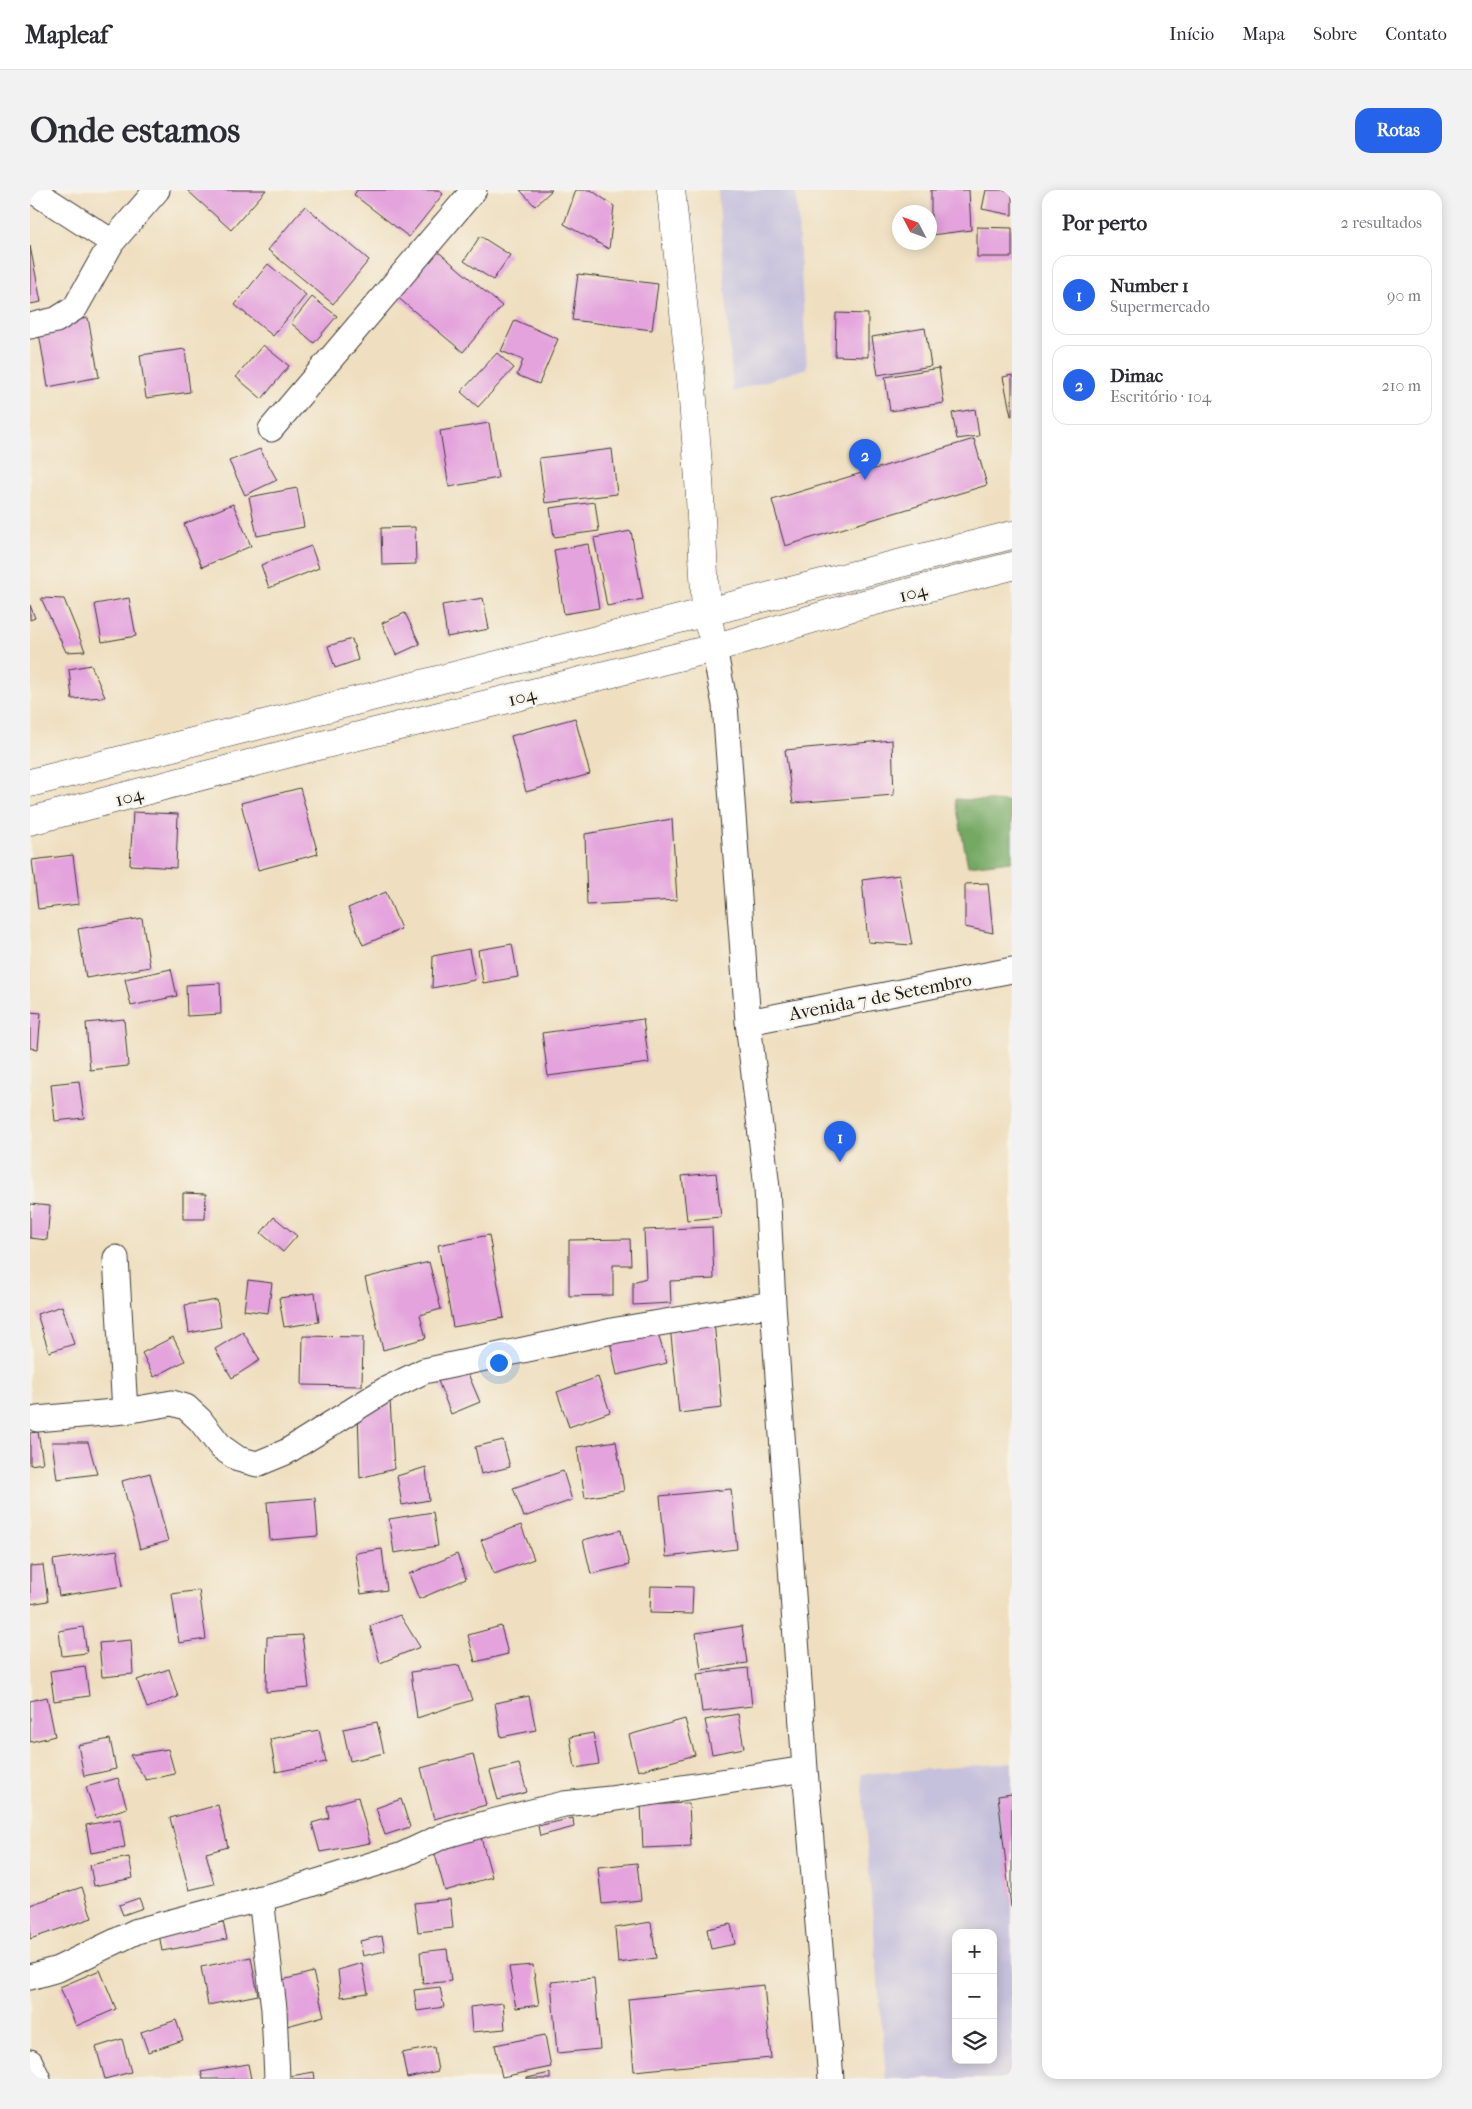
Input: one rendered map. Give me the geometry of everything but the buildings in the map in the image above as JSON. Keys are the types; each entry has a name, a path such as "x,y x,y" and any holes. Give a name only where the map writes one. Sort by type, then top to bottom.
{"street":[{"path":"32,190 112,242"},
{"path":"30,326 56,320 75,308 112,242 157,190"},
{"path":"271,429 474,190"},
{"path":"671,190 700,479 706,612 725,705 748,1022 767,1188 773,1304 805,1769 831,2079"},
{"path":"30,783 1012,535"},
{"name":"104","path":"30,822 298,751 714,648 852,607 1012,566"},
{"name":"Avenida 7 de Setembro","path":"748,1022 1012,970"},
{"path":"116,1258 125,1411"},
{"path":"37,1420 125,1411 172,1403 186,1408 200,1420 221,1447 238,1459 257,1464 286,1452 385,1390 424,1371 617,1330 773,1304"},
{"path":"30,1977 58,1969 137,1931 261,1898 400,1856 443,1836 564,1804 610,1799 805,1769"},
{"path":"261,1898 274,2009 276,2079"},
{"path":"30,2062 38,2079"}],"shaded area":[{"path":"718,190 796,190 807,368 733,392"},
{"path":"1012,1763 1012,2079 886,2079 861,1774"}],"green space":[{"path":"955,799 1012,802 1012,861 968,866"}],"place":[{"name":"Dimac","path":"865,480"},
{"name":"Number 1","path":"840,1162"}]}
